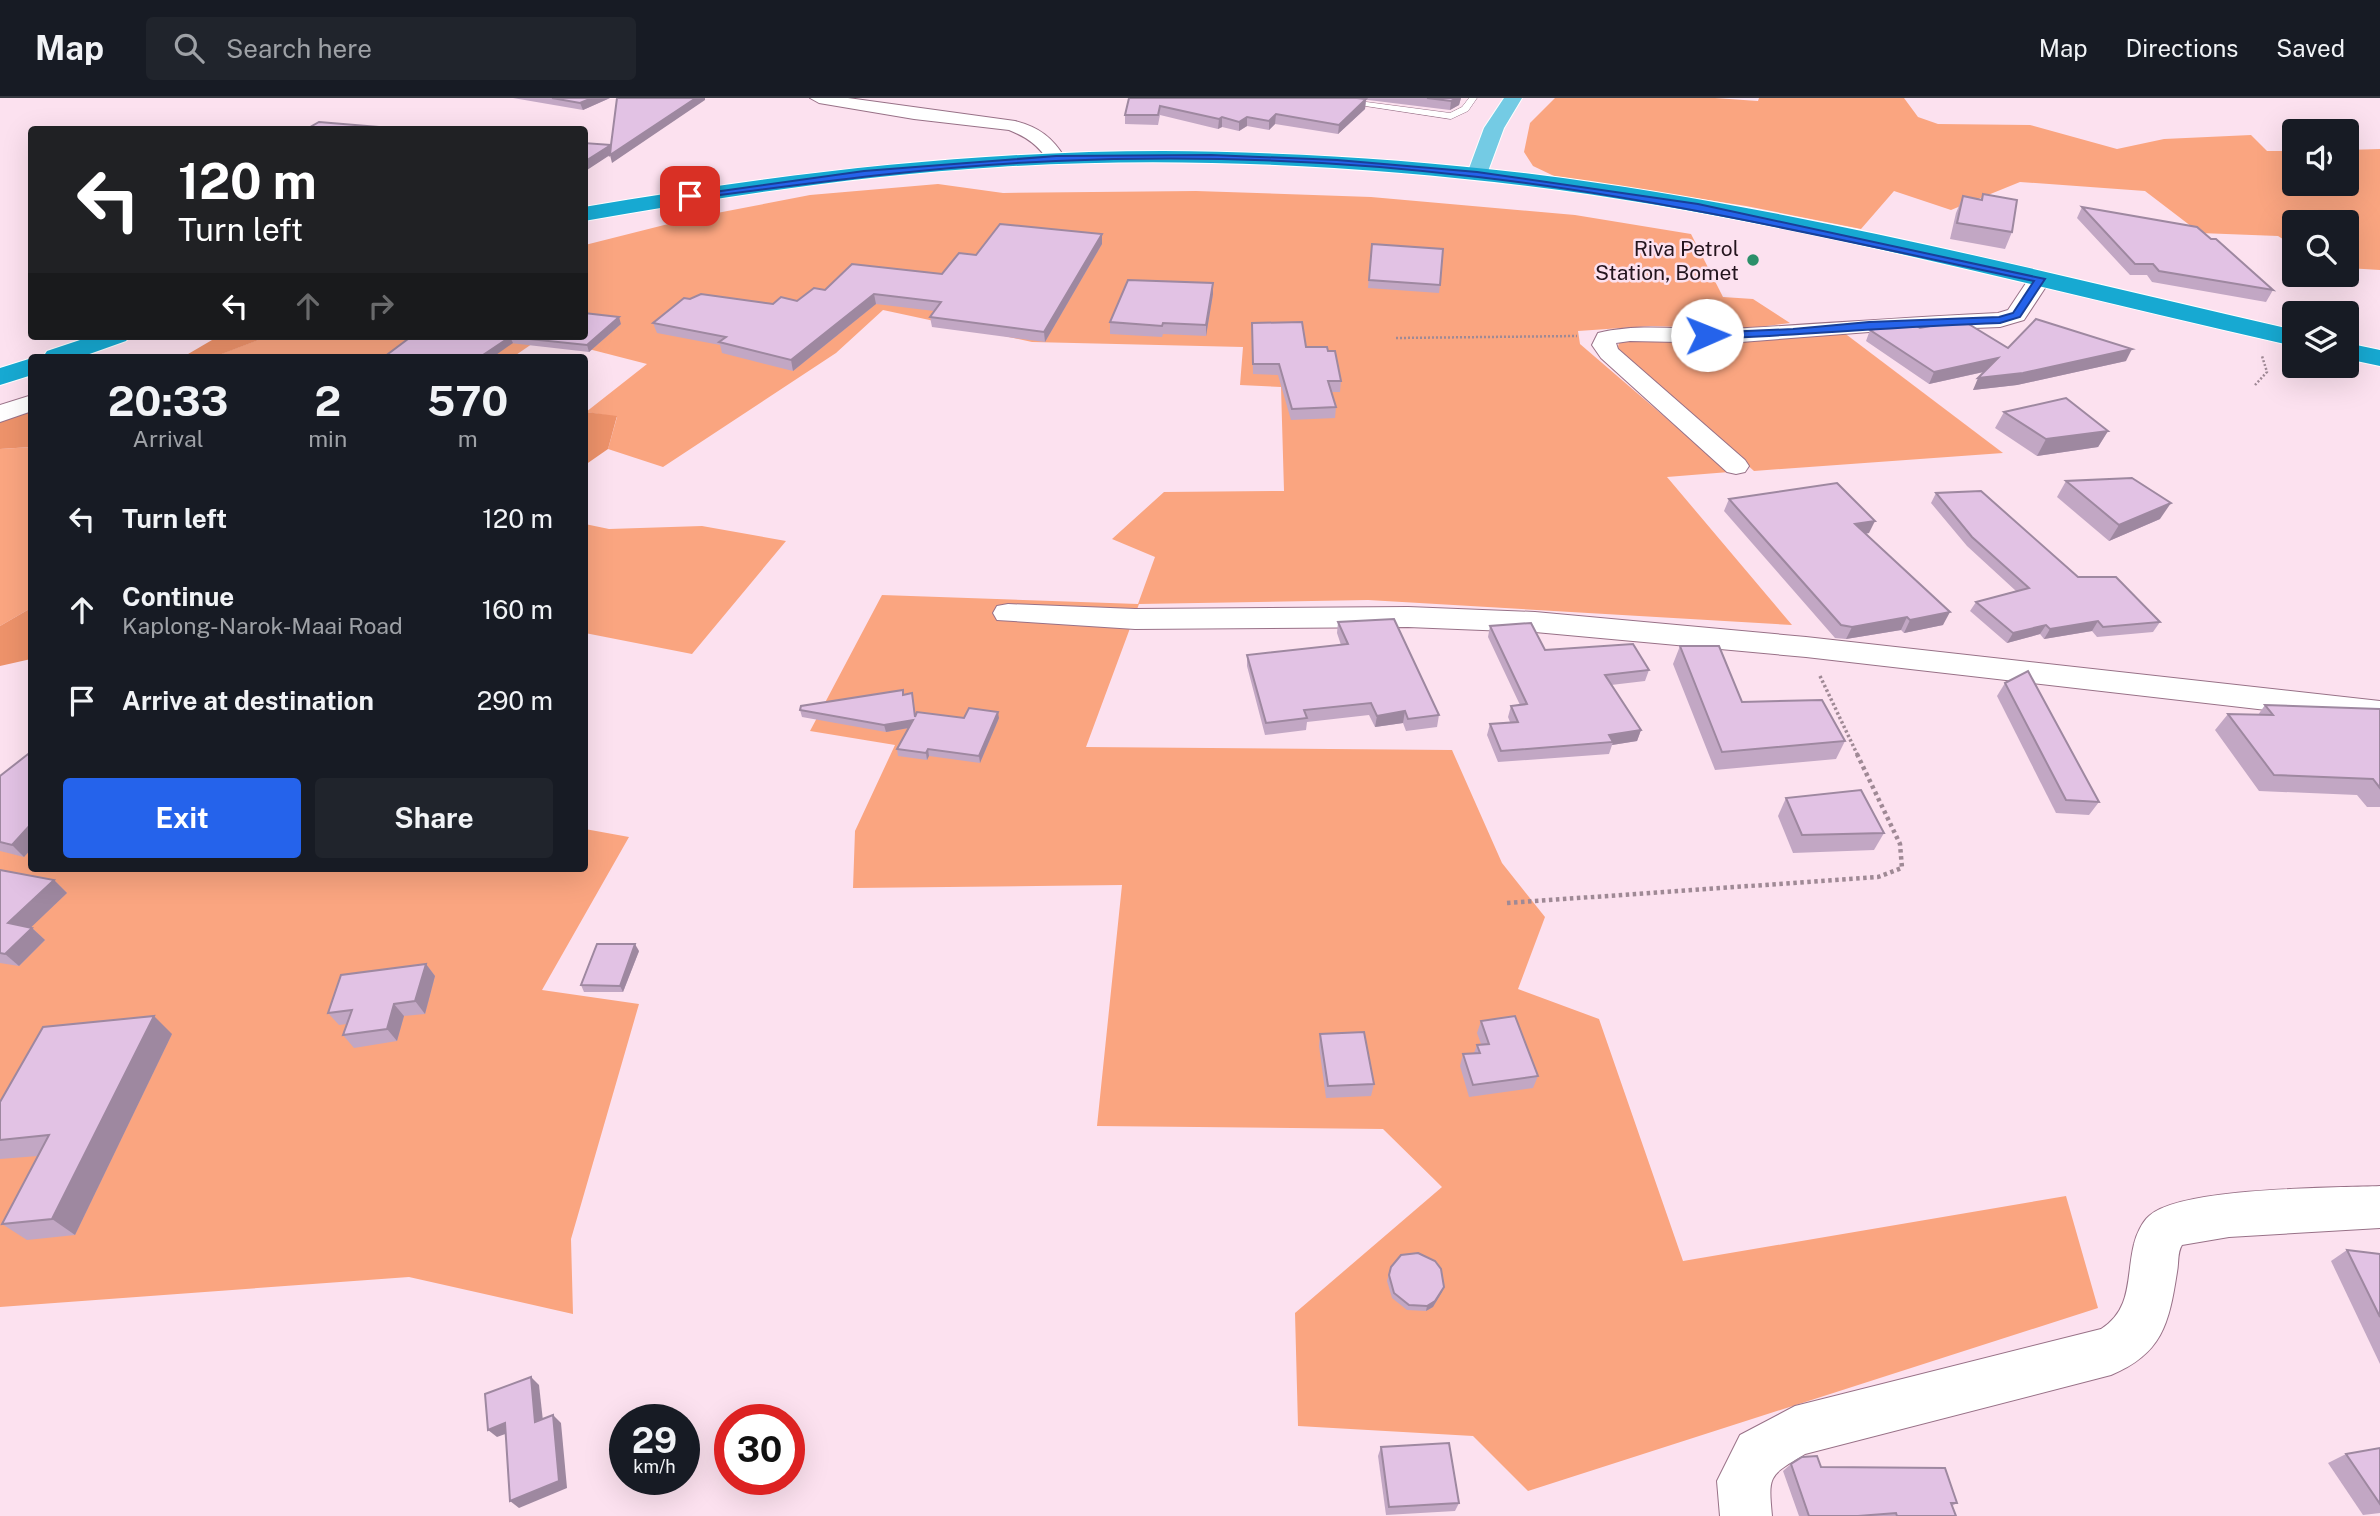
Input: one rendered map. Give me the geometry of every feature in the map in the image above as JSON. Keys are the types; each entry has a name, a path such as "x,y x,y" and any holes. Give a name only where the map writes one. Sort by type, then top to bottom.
{"highway":[{"path":"588,213 789,182 1056,158 1211,157 1337,163 1477,174 1785,223 2282,335"},
{"path":"65,354 105,340"},
{"path":"2359,354 2380,358"}],"main road":[{"path":"1477,174 1498,119 1513,98"}],"street":[{"path":"819,98 909,113 1003,123 1044,140 1052,148 1056,158"},
{"path":"1736,466 1609,353 1604,345 1606,338 1630,334 1728,336 1869,325 2000,320 2016,315 2040,279"},
{"path":"0,414 28,404"},
{"path":"1008,613 1135,619 1408,617 1535,622 1806,647 2380,712"},
{"path":"1746,1516 1743,1481 1758,1452 1795,1432 2111,1351 2131,1338 2143,1319 2154,1272 2157,1243 2166,1230 2183,1222 2229,1216 2380,1207"}],"lane":[{"path":"1317,98 1451,117 1458,115 1473,98"}],"path":[{"path":"1396,338 1566,335 1606,338"},
{"path":"1507,903 1878,877 1902,868 1900,844 1806,647"}],"shaded area":[{"path":"1555,98 1715,98 1758,101 1759,98 1904,98 1918,117 1938,124 2030,125 2117,149 2164,139 2251,135 2267,151 2282,151 2282,196 2359,196 2359,150 2380,149 2380,270 2359,269 2359,210 2282,210 2282,238 2278,236 2200,233 2145,191 2020,182 1951,210 1894,191 1861,229 1746,206 1554,176 1533,166 1524,152 1530,123"},
{"path":"938,184 1003,193 1196,191 1371,197 1575,215 1691,234 1723,297 1753,299 1790,323 1744,329 1651,326 1578,331 1580,344 1729,472 1667,477 1792,625 1368,600 1139,604 1086,747 1452,750 1502,863 1545,917 1518,989 1599,1019 1683,1261 2066,1196 2098,1308 1528,1491 1473,1436 1298,1426 1295,1313 1442,1187 1383,1129 1097,1126 1122,885 853,888 855,831 895,745 810,731 882,595 1138,604 1155,557 1112,539 1164,492 1284,491 1281,387 1240,385 1243,347 1032,342 883,310 836,353 663,467 608,449 617,417 588,410 647,364 554,340 588,340 588,244 696,217 810,195"},
{"path":"1843,332 2003,453 1754,471 1617,350 1619,343 1634,340"},
{"path":"212,340 258,340 222,354 188,354"},
{"path":"258,340 538,340 517,354 221,354"},
{"path":"28,406 28,447 0,449 0,417"},
{"path":"588,412 617,416 608,449 588,463"},
{"path":"28,447 28,610 0,626 0,449"},
{"path":"588,525 609,529 702,526 786,541 692,654 588,634"},
{"path":"28,610 28,660 0,666 0,626"},
{"path":"0,798 28,803 28,872 588,872 588,830 629,837 542,990 639,1004 571,1239 573,1314 409,1277 0,1307"}],"building":[{"path":"552,98 592,98 580,103"},
{"path":"617,98 696,98 610,155"},
{"path":"1129,98 1366,99 1339,125 1276,114 1269,121 1247,117 1239,122 1160,106 1158,115 1125,115"},
{"path":"1427,98 1457,98 1451,101"},
{"path":"319,122 367,126 312,126"},
{"path":"588,143 611,145 588,159"},
{"path":"1983,194 2017,200 2012,232 1957,223 1963,196 1982,200"},
{"path":"2082,207 2197,227 2211,239 2216,239 2273,290 2159,271 2153,264 2135,264"},
{"path":"1000,224 1102,234 1044,332 930,317 941,302 874,294 791,360 719,342 726,337 653,323 684,298 690,299 701,294 773,304 781,297 797,301 814,288 825,290 852,264 942,274 959,253 976,255"},
{"path":"1372,244 1443,249 1440,285 1369,280"},
{"path":"1128,280 1213,283 1206,325 1163,323 1162,326 1110,322"},
{"path":"588,313 619,317 587,345 539,340 588,340"},
{"path":"2036,319 2132,349 2023,373 1978,378 1998,358 1934,372 1870,330 1910,322 1920,328 1962,320 2008,348"},
{"path":"1302,322 1306,347 1327,347 1328,351 1335,351 1341,381 1328,381 1336,407 1292,409 1279,364 1253,364 1252,323"},
{"path":"407,340 506,340 484,354 388,354"},
{"path":"2066,398 2108,431 2046,439 2004,412"},
{"path":"2132,478 2171,503 2119,525 2066,481"},
{"path":"1837,483 1875,521 1855,524 1950,612 1852,627 1841,625 1729,499"},
{"path":"1981,491 2078,577 2116,577 2160,622 2103,627 2098,621 2050,629 2046,625 2013,633 1976,602 2029,588 1972,537 1936,493"},
{"path":"1394,619 1439,715 1408,719 1405,711 1377,716 1371,703 1304,710 1307,718 1266,723 1247,655 1348,644 1338,622"},
{"path":"1531,623 1545,650 1633,644 1649,670 1605,675 1641,730 1609,735 1613,742 1501,751 1490,724 1518,722 1511,706 1527,704 1490,626"},
{"path":"1680,646 1719,646 1742,702 1822,700 1845,741 1722,752"},
{"path":"2028,671 2099,802 2066,800 2005,683"},
{"path":"903,690 903,695 912,693 915,717 917,712 964,718 969,708 998,712 979,756 928,749 926,753 897,749 913,720 884,725 800,710 801,706"},
{"path":"2265,705 2380,709 2380,788 2373,779 2274,775 2228,714 2273,715"},
{"path":"28,754 28,827 12,845 0,842 0,776"},
{"path":"1861,790 1884,833 1802,835 1786,798"},
{"path":"0,870 54,880 8,923 32,928 5,954 0,953"},
{"path":"597,944 635,944 620,986 581,985"},
{"path":"426,964 415,1001 394,1004 387,1029 343,1035 352,1010 328,1013 341,975"},
{"path":"154,1016 52,1219 2,1224 49,1135 0,1140 0,1102 43,1027"},
{"path":"1515,1016 1538,1076 1473,1085 1463,1054 1480,1053 1477,1045 1489,1044 1481,1021"},
{"path":"1364,1032 1374,1084 1328,1086 1320,1034"},
{"path":"2347,1250 2380,1254 2380,1317"},
{"path":"1418,1253 1435,1261 1441,1269 1444,1287 1435,1301 1427,1306 1409,1305 1394,1293 1389,1275 1391,1267 1401,1255"},
{"path":"531,1377 535,1422 553,1415 559,1481 510,1501 505,1423 488,1430 485,1394"},
{"path":"1449,1443 1459,1503 1389,1507 1381,1447"},
{"path":"2380,1448 2380,1504 2346,1454"},
{"path":"1817,1456 1821,1467 1945,1468 1957,1503 1951,1503 1956,1516 1897,1516 1896,1513 1809,1516 1791,1464 1802,1457"}],"place":[{"name":"Riva Petrol Station, Bomet","path":"1753,260"}],"route":[{"path":"690,196 864,173 1056,158 1211,157 1337,163 1477,174 1698,207 1785,223 2040,279 2023,308 2016,315 2000,320 1707,335"}]}
